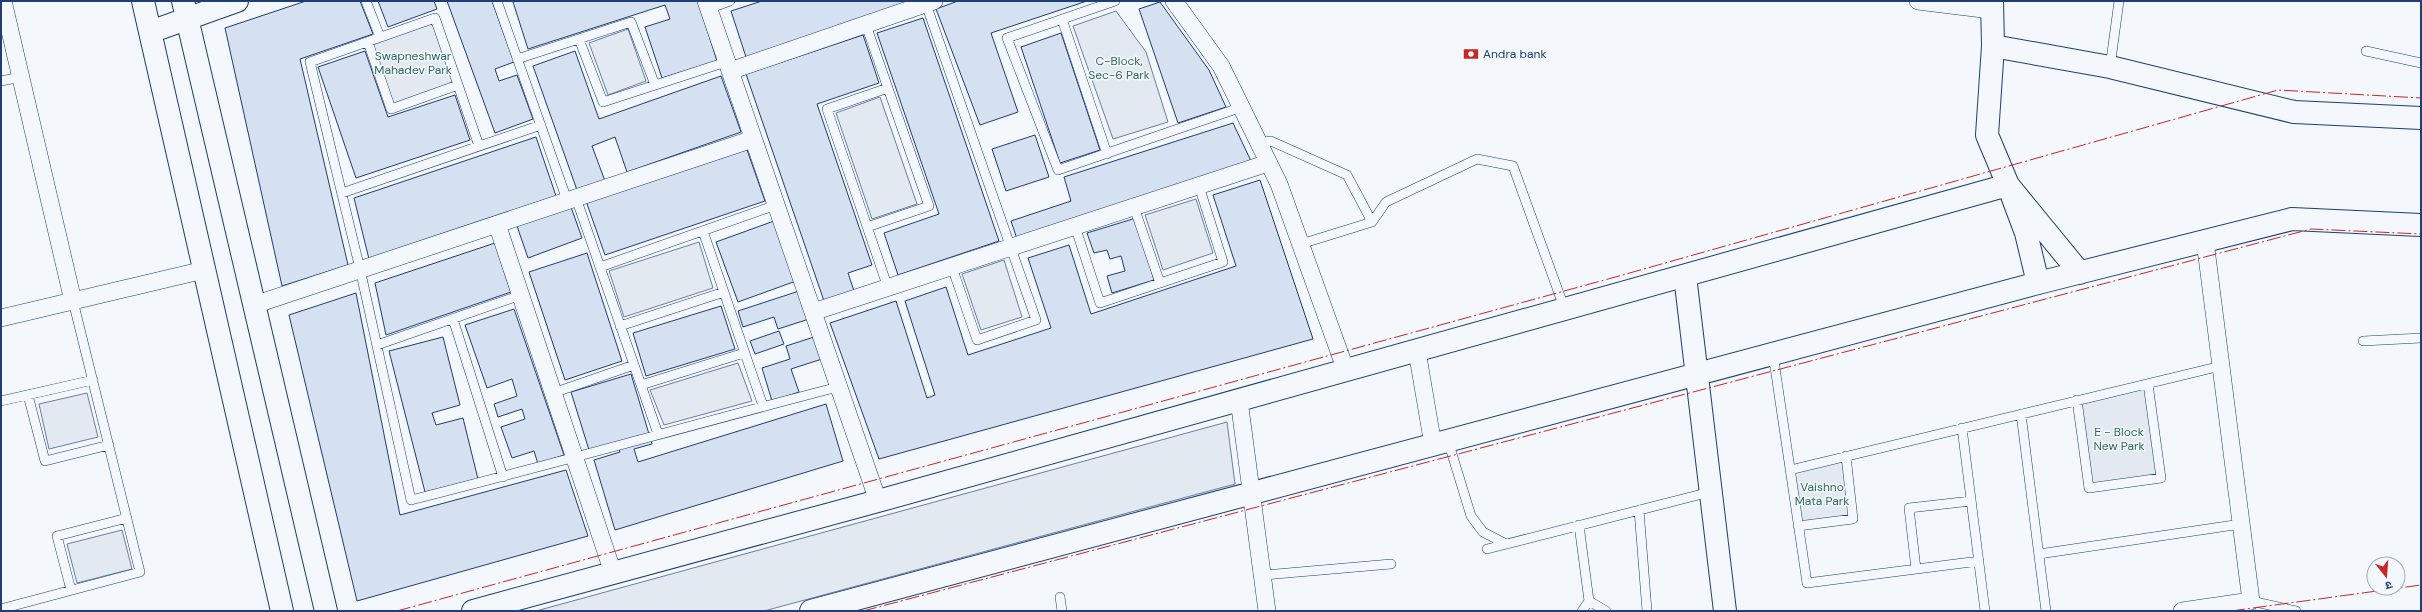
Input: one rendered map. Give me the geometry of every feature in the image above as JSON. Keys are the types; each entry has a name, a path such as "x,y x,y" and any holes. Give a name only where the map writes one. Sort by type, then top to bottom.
{"street":[{"path":"3,1 73,301"},
{"path":"143,1 282,611"},
{"path":"150,32 185,10 237,1"},
{"path":"1174,1 1222,66 1279,184 1346,371"},
{"path":"1918,1 1991,5 1993,46 1987,135 2026,233 2038,283"},
{"path":"728,66 866,25 925,3"},
{"path":"707,5 878,502"},
{"path":"185,10 326,611"},
{"path":"1993,46 2110,67 2294,112 2421,118"},
{"path":"254,305 753,139"},
{"path":"813,312 1268,163"},
{"path":"2008,185 2080,273"},
{"path":"473,611 878,502 2008,185"},
{"path":"811,611 2038,283 2292,219 2421,225"},
{"path":"497,224 613,573"},
{"path":"2182,611 2251,601 2205,241"},
{"path":"1,318 204,270"},
{"path":"1685,276 1725,611"},
{"path":"1417,351 1440,443"},
{"path":"1239,400 1267,611"}],"lane":[{"path":"366,1 380,38"},
{"path":"497,1 540,125 600,267 658,434"},
{"path":"707,5 730,1"},
{"path":"1116,1 1007,38 1058,170 1242,107"},
{"path":"2110,67 2119,1"},
{"path":"925,3 1036,320 977,340 952,267"},
{"path":"479,146 435,18 310,62 360,269 411,500 575,459 658,434 838,387"},
{"path":"1062,19 1107,154"},
{"path":"517,59 631,22 655,85"},
{"path":"866,25 929,206 867,227"},
{"path":"579,39 603,102 655,85 728,66"},
{"path":"368,42 391,109 458,85"},
{"path":"2366,50 2421,63"},
{"path":"1,81 21,77"},
{"path":"888,88 827,109 888,288"},
{"path":"342,193 540,125"},
{"path":"1259,144 1271,141 1347,175 1372,222"},
{"path":"1301,244 1372,222 1386,202 1477,160 1513,166 1565,310"},
{"path":"1075,226 1100,303 1223,262 1199,186"},
{"path":"600,267 776,205"},
{"path":"1134,207 1160,283"},
{"path":"703,231 763,406"},
{"path":"620,326 724,292"},
{"path":"377,345 521,295"},
{"path":"1,609 140,572 73,301"},
{"path":"453,319 503,477"},
{"path":"2363,341 2421,338"},
{"path":"641,385 744,353"},
{"path":"1773,354 1807,584 1978,561"},
{"path":"553,393 634,365"},
{"path":"1790,470 2221,366"},
{"path":"1,401 93,380"},
{"path":"2077,400 2089,488 2160,478 2148,384"},
{"path":"28,395 45,461 109,445"},
{"path":"2021,414 2046,611"},
{"path":"1962,428 1985,611"},
{"path":"1440,443 1471,516 1483,532 1506,544"},
{"path":"1798,526 1854,519 1846,456"},
{"path":"1487,549 1710,492"},
{"path":"1916,569 1910,508 1971,501"},
{"path":"1639,510 1647,611"},
{"path":"71,590 57,536 127,518"},
{"path":"2039,554 2241,524"},
{"path":"1579,525 1589,601 1582,611"},
{"path":"1263,575 1391,564"},
{"path":"1060,597 1062,611"},
{"path":"1589,601 1606,611"},
{"path":"2251,601 2296,611"}],"green space":[{"name":"C-Block, Sec-6 Park","path":"1116,11 1146,52 1168,122 1113,139 1073,26"},
{"name":"Swapneshwar Mahadev Park","path":"434,20 455,84 393,106 370,43"},
{"path":"628,29 646,81 608,95 589,43"},
{"path":"880,97 917,204 872,219 836,113"},
{"path":"1196,199 1213,253 1163,270 1145,215"},
{"path":"699,242 713,288 624,317 609,271"},
{"path":"1004,260 1022,317 981,330 962,274"},
{"path":"738,363 752,401 664,425 650,390"},
{"name":"E - Block New Park","path":"2146,387 2158,476 2091,485 2080,402"},
{"path":"87,393 98,437 49,449 39,404"},
{"path":"1227,422 1235,484 764,611 536,611"},
{"name":"Vaishno Mata Park","path":"1844,460 1851,516 1800,523 1793,472"},
{"path":"122,530 132,569 77,583 67,544"}],"building":[{"path":"306,1 360,1 373,34 300,59 348,265 282,286 225,28"},
{"path":"378,1 434,1 437,9 388,27"},
{"path":"447,1 492,1 514,62 495,69 499,81 517,75 533,119 495,133"},
{"path":"698,1 717,61 662,78 645,27 670,19 665,5 528,49 513,2"},
{"path":"762,1 910,1 746,57 731,11"},
{"path":"958,1 1087,1 991,33 1018,112 980,125 936,9"},
{"path":"1160,2 1209,70 1226,107 1178,123 1139,9"},
{"path":"923,18 999,241 898,275 884,233 939,214 877,33"},
{"path":"1061,33 1100,150 1060,163 1021,47"},
{"path":"863,35 879,83 817,104 872,265 848,273 854,291 824,301 746,74"},
{"path":"365,51 388,117 455,95 470,140 356,178 318,67"},
{"path":"575,51 599,119 721,76 741,132 627,172 615,137 592,146 605,181 577,190 533,66"},
{"path":"1233,123 1251,161 1018,242 1011,221 1071,201 1064,177"},
{"path":"1035,135 1049,177 1006,191 992,149"},
{"path":"536,137 556,196 369,259 354,198"},
{"path":"746,147 765,201 605,255 586,201"},
{"path":"1260,180 1313,339 879,459 830,323 896,301 927,398 935,395 905,301 946,287 968,355 1051,328 1028,258 1069,245 1091,314 1236,266 1213,195"},
{"path":"571,207 582,238 528,258 517,226"},
{"path":"1136,218 1154,280 1112,293 1107,276 1125,271 1121,256 1110,259 1107,250 1094,253 1087,233"},
{"path":"774,221 796,281 738,302 716,242"},
{"path":"495,243 511,292 386,335 375,283"},
{"path":"587,253 622,361 565,380 529,272"},
{"path":"799,291 809,319 778,329 774,317 743,327 738,311"},
{"path":"356,293 400,515 566,470 588,536 357,601 289,315"},
{"path":"721,306 735,349 646,376 633,333"},
{"path":"514,309 564,455 538,464 534,451 512,458 501,427 525,419 522,409 498,417 494,404 517,396 512,379 487,388 465,325"},
{"path":"779,331 784,344 755,354 750,341"},
{"path":"443,337 460,405 432,413 436,425 463,418 478,479 425,492 389,351"},
{"path":"814,337 822,359 791,369 799,392 772,401 762,368 790,359 786,346"},
{"path":"631,374 652,444 634,449 638,462 826,404 843,461 615,530 594,460 620,452 616,442 589,450 571,392"}],"power":[{"path":"397,611 1619,276 2278,90 2421,98"},
{"path":"863,611 2311,229 2421,234"},
{"path":"2231,611 2421,585"}],"place":[{"name":"Andra bank","path":"1471,54"}]}
